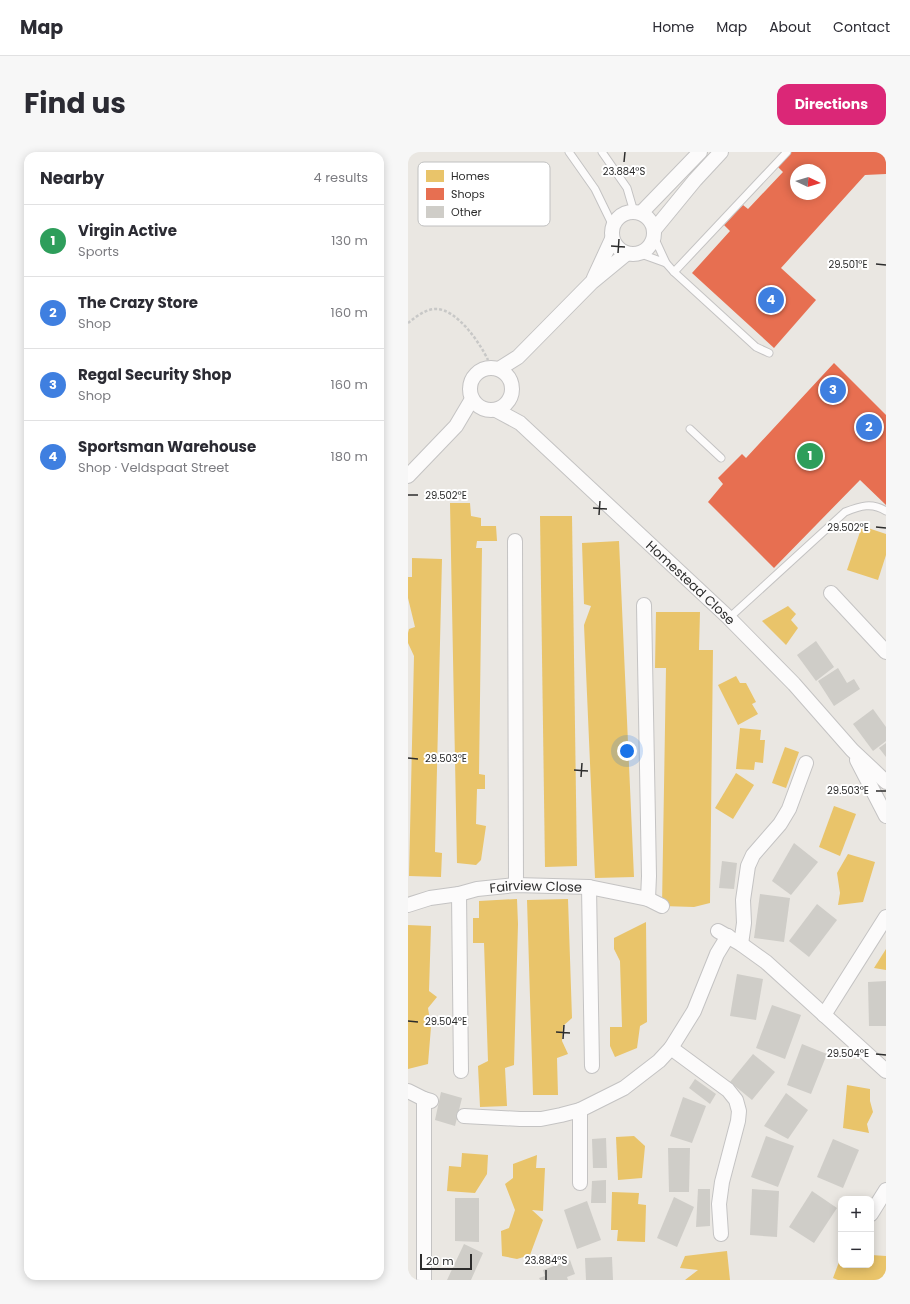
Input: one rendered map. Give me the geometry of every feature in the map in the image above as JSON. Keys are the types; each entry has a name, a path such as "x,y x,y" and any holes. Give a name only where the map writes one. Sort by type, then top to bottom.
{"street":[{"path":"638,213 700,152"},
{"path":"654,234 694,180 721,152"},
{"path":"592,282 613,233 616,220 621,215 628,212 638,213 647,217 652,223 654,234 652,244 647,250 641,254 633,255 620,251 615,246 613,233"},
{"path":"503,376 518,357 592,282 626,254"},
{"path":"490,410 479,407 472,399 469,386 475,375 480,370 503,376"},
{"path":"456,426 507,403 510,397 503,376"},
{"path":"503,376 520,423"},
{"path":"408,476 456,426 472,399"},
{"name":"Homestead Close","path":"490,410 520,423 729,618 794,684 852,750 886,782"},
{"path":"515,541 516,885"},
{"path":"831,593 886,652"},
{"path":"644,605 649,876 648,899"},
{"name":"Homestead Close","path":"852,750 886,816"},
{"path":"741,944 744,923 743,900 748,866 753,855 780,824 789,809 806,763"},
{"name":"Fairview Close","path":"408,905 430,898 459,894 478,889 516,885 589,887 648,899 662,906"},
{"path":"589,887 592,1066"},
{"path":"459,894 461,1071"},
{"path":"824,1015 886,917"},
{"path":"464,1116 541,1119 580,1110 624,1088 659,1061 671,1048 694,1011 717,954 723,933 766,962 886,1071"},
{"path":"671,1048 728,1090 736,1100 739,1112 738,1121 722,1182 719,1204 721,1234"},
{"path":"408,1091 427,1100 424,1280"},
{"path":"580,1110 580,1183"},
{"path":"874,1209 886,1190"}],"lane":[{"path":"569,152 595,190 613,233"},
{"path":"602,152 627,188 638,213"},
{"path":"674,272 787,152"},
{"path":"654,234 666,263 674,272 756,347 769,353"},
{"path":"641,254 666,263"},
{"path":"690,429 721,458"},
{"path":"729,618 845,512 869,505 879,507 886,511"}],"path":[{"path":"408,323 420,314 436,309 450,313 464,325 503,376"}],"building: Homes":[{"path":"450,503 470,503 471,516 481,518 481,526 496,526 497,541 477,541 476,548 482,548 479,774 485,775 485,789 477,789 476,824 486,826 481,860 476,865 457,863"},
{"path":"540,516 572,516 577,866 545,867"},
{"path":"862,526 886,534 886,555 878,580 847,570"},
{"path":"619,541 634,877 595,878 584,625 591,606 584,604 582,543"},
{"path":"412,558 442,559 435,852 442,853 441,877 409,876 414,656 408,643 408,633 409,629 415,627 408,598 408,577 412,577"},
{"path":"788,606 796,614 791,620 798,628 786,645 762,621"},
{"path":"656,612 700,612 699,650 713,650 710,903 694,907 662,906 666,668 655,668"},
{"path":"736,676 740,683 746,683 756,702 752,704 758,714 738,725 718,685"},
{"path":"740,728 761,730 760,740 765,740 763,763 755,762 754,770 736,769"},
{"path":"785,747 799,752 786,788 772,783"},
{"path":"736,773 754,785 733,819 715,808"},
{"path":"834,806 856,814 840,856 819,847"},
{"path":"848,854 875,862 863,902 838,905 840,893 837,873"},
{"path":"517,899 518,924 514,1065 505,1068 507,1106 480,1107 478,1066 488,1061 484,943 473,943 473,918 479,918 479,901"},
{"path":"568,899 572,1018 563,1026 562,1041 568,1054 557,1058 558,1095 533,1095 527,900"},
{"path":"646,922 647,1022 640,1026 637,1048 615,1057 610,1046 610,1027 622,1027 620,961 614,949 614,938"},
{"path":"408,925 431,926 429,991 437,997 428,1008 431,1027 428,1064 408,1069"},
{"path":"886,949 886,970 874,968"},
{"path":"847,1085 870,1089 870,1101 873,1112 867,1124 869,1133 843,1128"},
{"path":"634,1136 645,1146 642,1178 618,1180 616,1137"},
{"path":"462,1153 488,1155 487,1174 475,1193 447,1191 449,1166 461,1167"},
{"path":"537,1155 536,1168 545,1168 543,1211 532,1210 543,1220 530,1255 517,1259 502,1256 501,1231 509,1228 515,1210 505,1184 513,1178 513,1164"},
{"path":"612,1192 639,1193 638,1204 646,1205 645,1242 617,1241 618,1230 611,1230"},
{"path":"727,1251 730,1280 685,1280 698,1270 680,1268 685,1256"},
{"path":"874,1255 886,1256 886,1280 838,1280 833,1278 838,1265 838,1268 874,1268"}],"building: Shops":[{"path":"790,152 886,152 886,174 865,175 781,268 816,300 774,348 692,273 730,231 724,225 743,205 748,209 783,172 777,166"},
{"path":"834,363 886,415 886,505 860,480 774,568 708,502 723,484 718,478 742,454 746,458"}],"building: Other":[{"path":"816,641 834,667 816,681 797,655"},
{"path":"838,668 847,683 854,679 860,689 834,706 818,681"},
{"path":"873,709 886,727 886,741 873,751 853,724"},
{"path":"886,743 886,757 879,748"},
{"path":"794,843 818,862 791,895 772,881"},
{"path":"722,861 737,863 734,889 719,888"},
{"path":"760,894 790,898 784,942 754,938"},
{"path":"817,904 837,920 809,957 789,941"},
{"path":"737,974 763,979 756,1020 730,1016"},
{"path":"886,981 886,1026 869,1026 868,982"},
{"path":"772,1005 801,1015 785,1059 756,1048"},
{"path":"802,1044 827,1054 811,1094 787,1085"},
{"path":"753,1054 775,1072 752,1100 730,1082"},
{"path":"695,1079 716,1094 710,1104 689,1088"},
{"path":"441,1092 462,1098 455,1126 435,1120"},
{"path":"786,1093 808,1110 788,1139 764,1126"},
{"path":"683,1097 706,1106 692,1143 670,1136"},
{"path":"766,1136 794,1146 778,1187 751,1177"},
{"path":"606,1138 607,1168 593,1168 592,1139"},
{"path":"833,1139 859,1150 843,1188 817,1177"},
{"path":"668,1148 690,1148 689,1192 669,1192"},
{"path":"606,1180 606,1203 591,1203 592,1181"},
{"path":"698,1189 710,1189 710,1226 696,1227"},
{"path":"752,1189 779,1191 777,1237 750,1235"},
{"path":"812,1191 837,1208 814,1243 789,1227"},
{"path":"674,1197 694,1207 677,1247 657,1238"},
{"path":"455,1198 479,1198 479,1242 455,1241"},
{"path":"587,1201 601,1240 577,1249 564,1210"},
{"path":"464,1244 483,1253 471,1280 447,1280"},
{"path":"612,1257 613,1280 586,1280 585,1258"},
{"path":"570,1260 575,1274 567,1277 568,1280 540,1280 539,1278 545,1276 543,1270"}],"place":[{"name":"Sportsman Warehouse","path":"771,300"},
{"name":"Regal Security Shop","path":"833,390"},
{"name":"The Crazy Store","path":"869,427"},
{"name":"Virgin Active","path":"810,456"}]}
